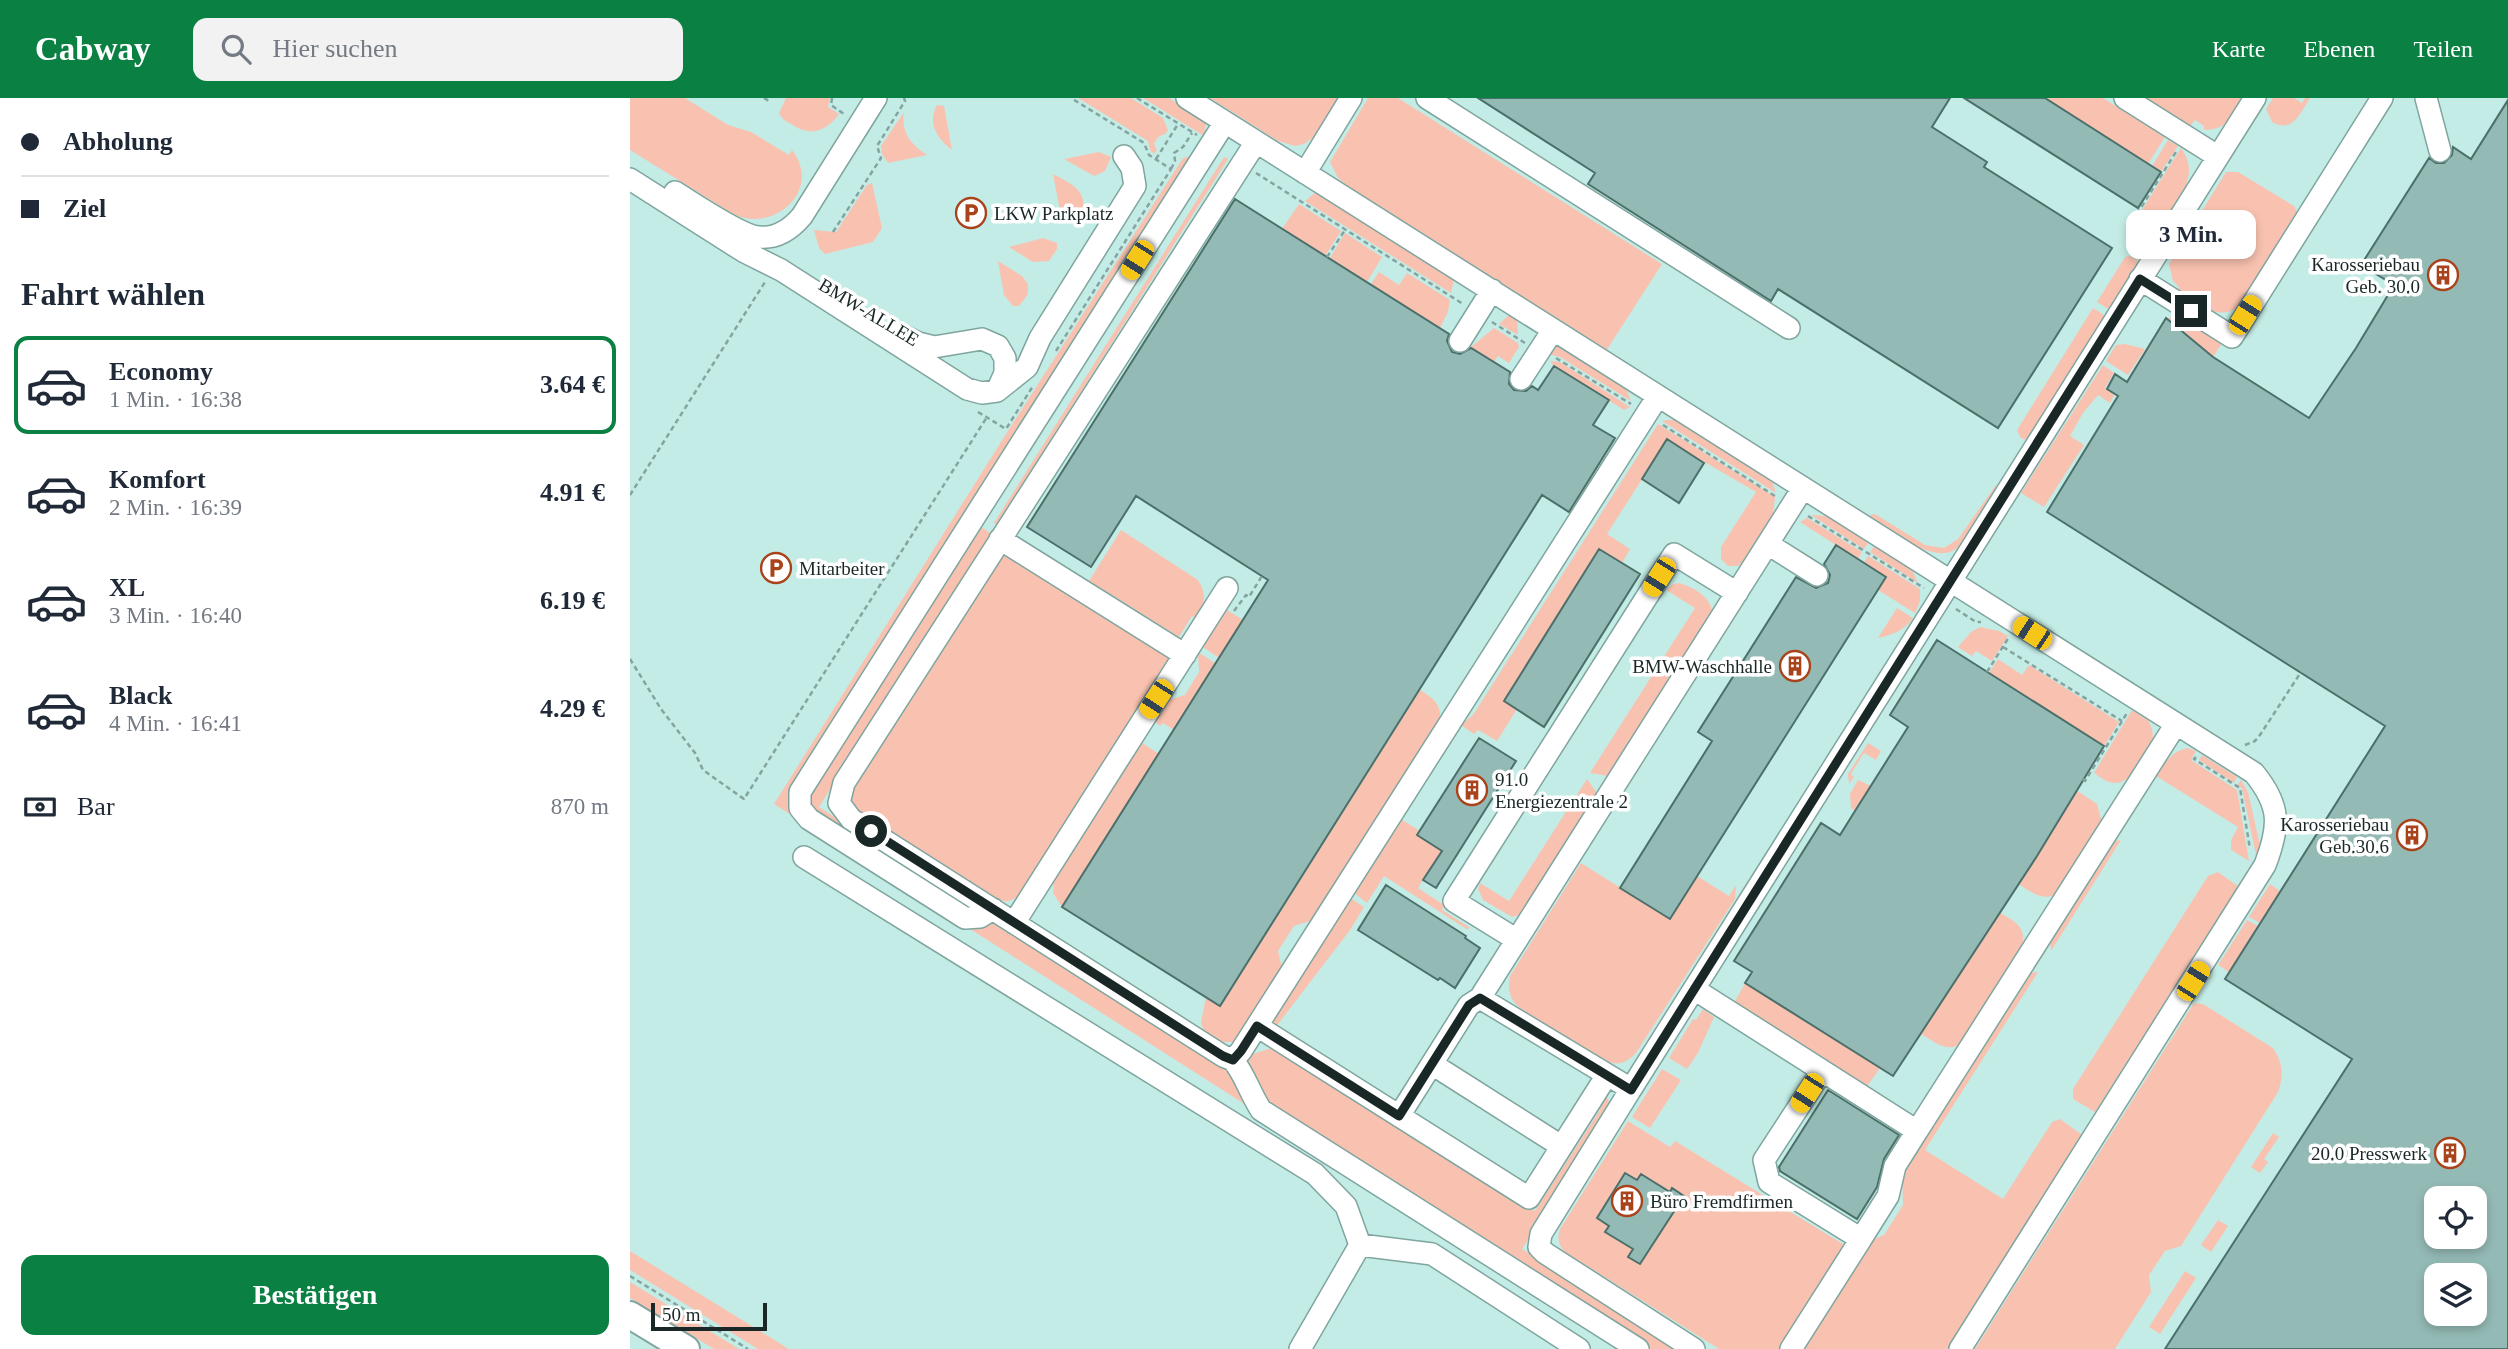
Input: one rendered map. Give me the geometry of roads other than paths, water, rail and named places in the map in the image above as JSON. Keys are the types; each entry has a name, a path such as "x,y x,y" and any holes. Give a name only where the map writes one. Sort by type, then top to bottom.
{"main road":[{"path":"630,1315 686,1349"}],"lane":[{"path":"775,260 792,228 876,98"},
{"path":"1187,98 1553,330 1652,405 1945,590 2176,724 2253,773 2269,792 2276,814 2275,840 2265,866 1960,1349"},
{"path":"1306,173 1351,98"},
{"path":"1427,98 1789,328"},
{"path":"2125,98 2217,156"},
{"path":"1694,1349 1545,1253 1538,1247 1541,1234 2255,98"},
{"path":"2140,279 2231,337 2382,98"},
{"path":"2426,98 2440,151"},
{"path":"993,909 980,916 965,918 810,819 800,808 800,792 1201,138 1224,122"},
{"path":"1256,142 844,783 839,803 851,818 1233,1060 1244,1073 1261,1110 1638,1349"},
{"path":"630,180 743,251 775,260 967,389 982,393 997,391 1027,367 1040,338 1135,186 1132,168 1124,156"},
{"name":"BMW-ALLEE","path":"630,166 740,230 757,237 775,260 918,343 934,347 982,339 998,346 1005,358 1005,373 997,391"},
{"path":"1460,341 1492,290"},
{"path":"1521,379 1553,330"},
{"path":"1233,1060 1652,405"},
{"path":"1399,1116 1469,1005 1480,998 1797,497"},
{"path":"1000,539 1185,655"},
{"path":"1768,544 1817,575"},
{"path":"1517,940 1454,901 1674,554 1737,593"},
{"path":"1014,923 1185,655 1227,598"},
{"path":"1791,1349 1888,1196 1895,1166 2176,724"},
{"path":"804,857 1315,1174 1346,1206 1360,1245 1300,1349"},
{"path":"1694,989 1917,1131"},
{"path":"1480,998 1631,1090"},
{"path":"1257,1026 1529,1198 1606,1075"},
{"path":"1432,1064 1562,1146"},
{"path":"1822,1071 1764,1160 1769,1182 1861,1240"},
{"path":"1360,1245 1432,1254 1578,1349"}],"place":[{"name":"LKW Parkplatz","path":"971,213"},
{"name":"Karosseriebau Geb. 30.0","path":"2443,275"},
{"name":"Mitarbeiter","path":"776,568"},
{"name":"BMW-Waschhalle","path":"1795,666"},
{"name":"91.0 Energiezentrale 2","path":"1472,790"},
{"name":"Karosseriebau Geb.30.6","path":"2412,835"},
{"name":"20.0 Presswerk","path":"2450,1153"},
{"name":"Büro Fremdfirmen","path":"1627,1201"}]}
